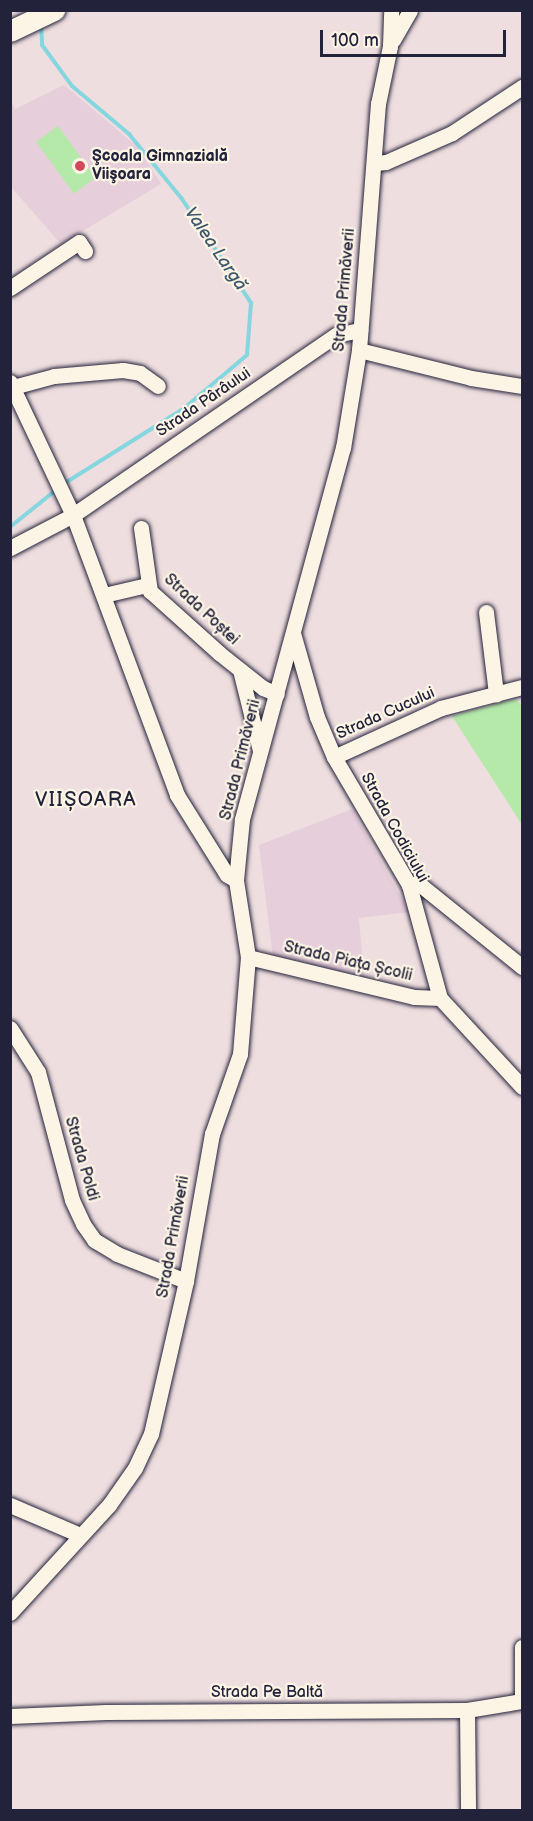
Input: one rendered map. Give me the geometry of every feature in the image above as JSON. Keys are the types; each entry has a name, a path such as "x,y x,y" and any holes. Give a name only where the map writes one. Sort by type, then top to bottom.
{"main road":[{"path":"10,31 53,11"}],"street":[{"path":"390,46 391,10"},
{"path":"390,46 410,10"},
{"name":"Strada Primăverii","path":"10,1614 109,1505 135,1468 151,1434 186,1281 212,1134 240,1054 248,957 236,880 242,819 343,448 359,350 378,104 390,46"},
{"path":"375,163 386,162 452,133 522,87"},
{"path":"10,288 80,242 85,251"},
{"name":"Strada Pârâului","path":"10,548 336,335 360,330"},
{"path":"359,350 471,378 522,386"},
{"path":"158,386 140,373 123,370 54,376 12,385 69,509 104,596 177,795 226,875 236,880"},
{"name":"Strada Poștei","path":"141,528 147,585 164,605 240,670 277,694"},
{"path":"104,596 147,585"},
{"path":"486,612 496,694"},
{"name":"Strada Codiciului","path":"293,633 317,717 334,757 409,885 440,998 522,1087"},
{"path":"240,670 261,753"},
{"name":"Strada Cucului","path":"334,757 441,708 522,687"},
{"path":"409,885 418,883 522,967"},
{"name":"Strada Piața Școlii","path":"248,957 414,997 440,998"},
{"name":"Strada Poldi","path":"10,1028 38,1072 72,1200 83,1224 94,1240 117,1254 186,1281"},
{"path":"10,1505 80,1535"},
{"path":"522,1647 522,1701"},
{"name":"Strada Pe Baltă","path":"10,1716 106,1712 467,1710 522,1701"},
{"path":"467,1710 468,1810"}],"shaded area":[{"name":"Şcoala Gimnazială Viişoara","path":"64,85 139,148 161,184 61,244 11,187 10,101 15,109"},
{"path":"352,809 409,912 359,918 364,977 273,957 259,845"}],"green space":[{"path":"58,126 96,178 74,194 36,142"},
{"path":"515,699 522,705 522,825 452,716"}],"waterway":[{"name":"Valea Largă","path":"41,23 42,45 72,86 129,134 182,199 251,303 247,355 183,409 62,485"},
{"name":"Valea Largă","path":"10,527 56,490"}],"place":[{"name":"Şcoala Gimnazială Viişoara","path":"80,166"}],"district":[{"name":"VIIȘOARA","path":"86,800"}]}
